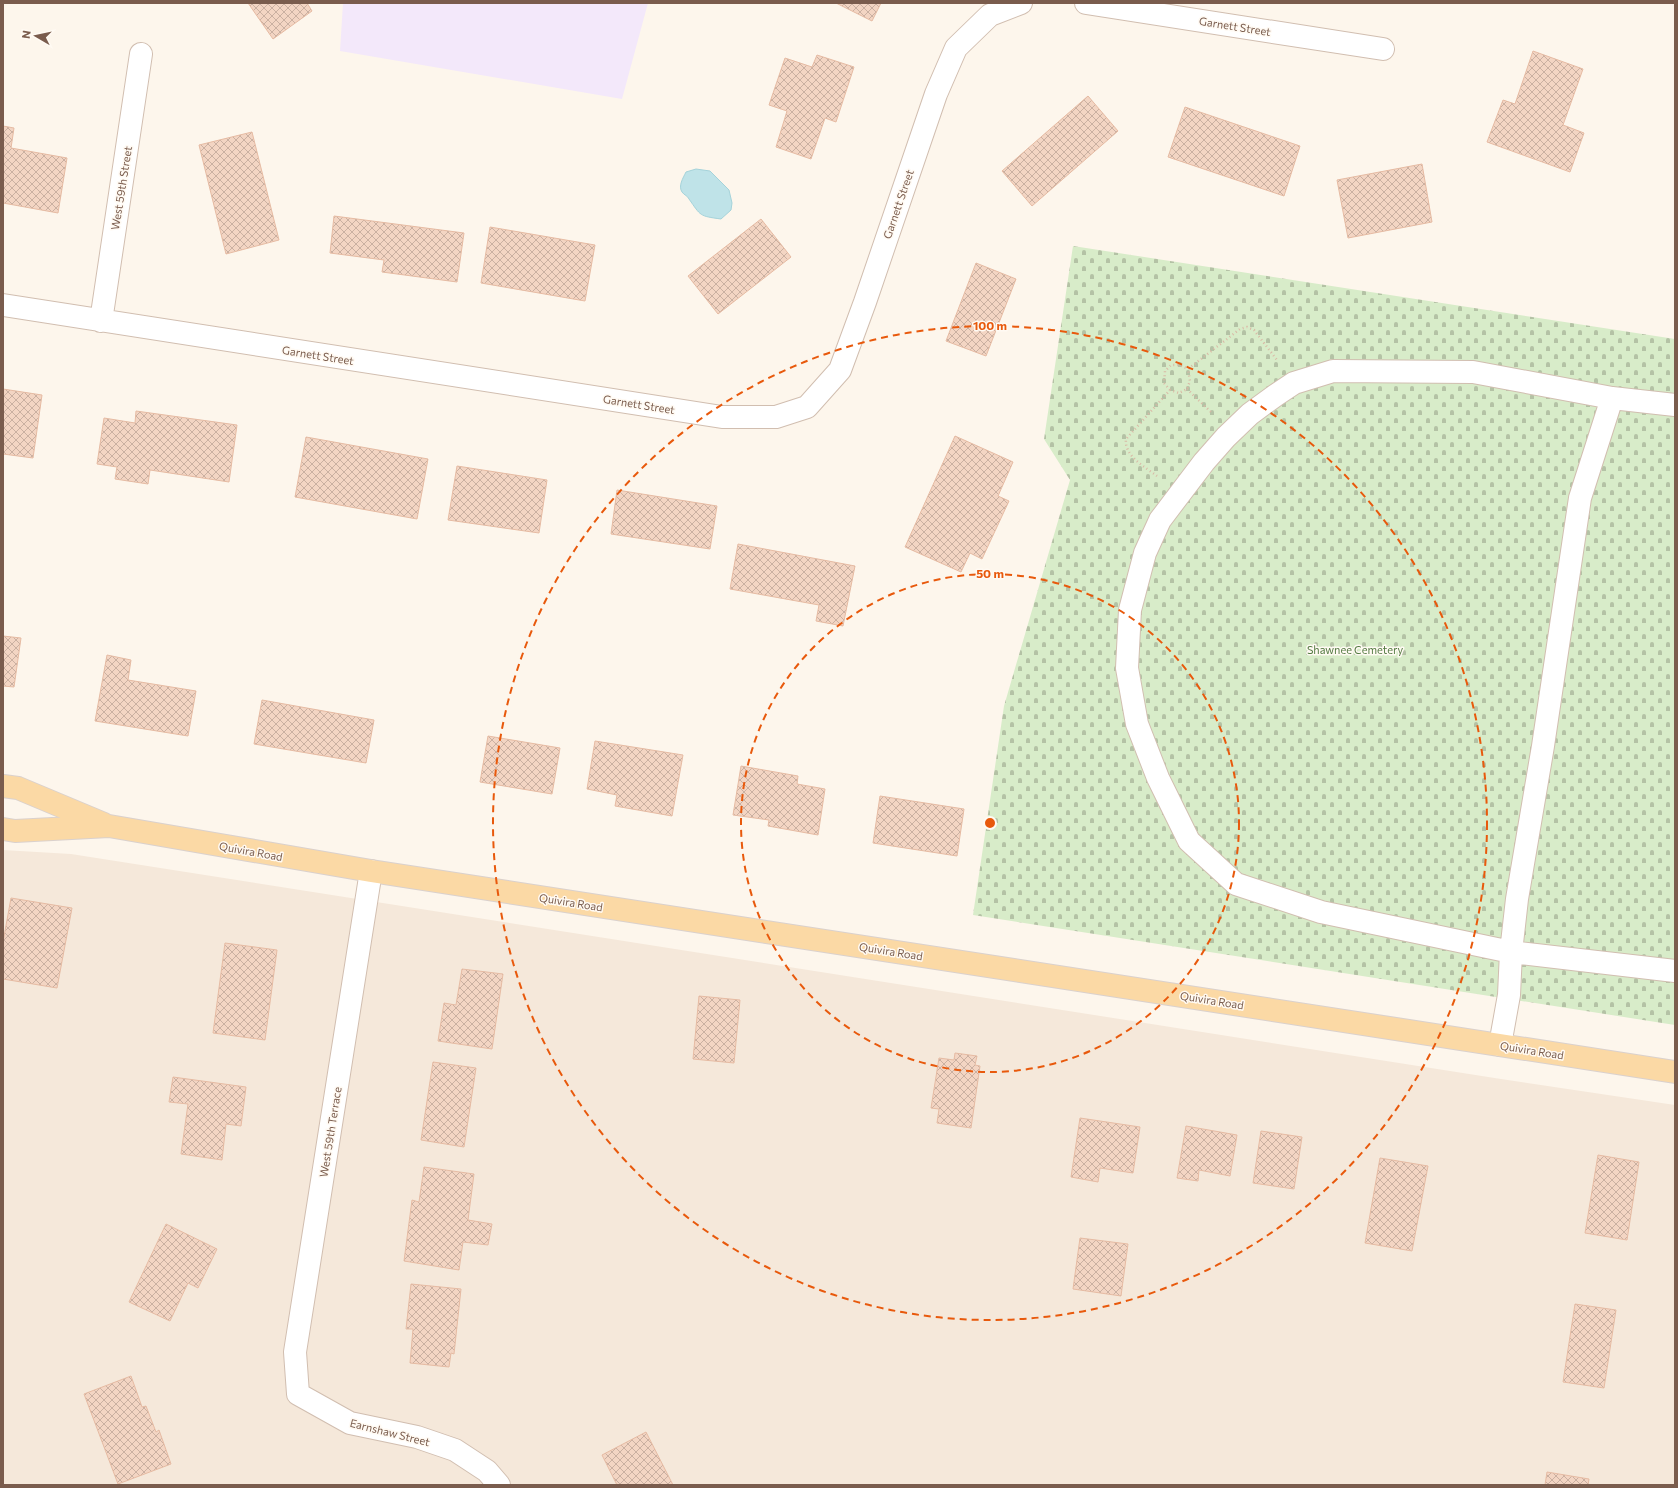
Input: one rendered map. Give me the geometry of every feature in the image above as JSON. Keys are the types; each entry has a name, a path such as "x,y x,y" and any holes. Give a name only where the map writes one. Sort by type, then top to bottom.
{"main road":[{"name":"Quivira Road","path":"3,786 18,788 109,826"},
{"name":"Quivira Road","path":"3,829 15,831 109,826 372,871 1675,1072"}],"street":[{"name":"Garnett Street","path":"3,305 101,322 722,417 776,417 807,407 840,370 868,295 936,94 956,48 990,15 1021,3"},
{"name":"Garnett Street","path":"1086,3 1383,49"},
{"name":"West 59th Street","path":"101,322 141,54"},
{"path":"1675,405 1612,398 1473,372 1333,371 1294,383 1250,414 1226,437 1204,462 1160,520 1145,554 1130,610 1127,668 1137,724 1158,778 1189,841 1236,884 1321,912 1511,952 1675,971"},
{"path":"1500,1045 1509,995 1511,952 1518,898 1543,746 1580,498 1612,398"},
{"name":"West 59th Terrace","path":"298,1394 295,1352 372,871"},
{"name":"Earnshaw Street","path":"298,1394 350,1423 417,1437 455,1450 487,1471 499,1485"}],"path":[{"path":"1188,369 1240,329 1247,327 1254,330 1294,383"},
{"path":"1172,365 1188,369 1190,381 1187,389 1179,393 1170,390 1164,383 1165,371 1172,365"},
{"path":"1170,390 1126,439 1125,446 1130,455 1179,494"}],"shaded area":[{"path":"343,3 648,3 622,99 340,51"},
{"path":"3,850 71,854 1501,1079 1675,1105 1675,1485 3,1485"}],"green space":[{"name":"Shawnee Cemetery","path":"1073,246 1675,339 1675,1025 973,915 1004,706 1070,480 1044,439"}],"water":[{"path":"696,169 710,171 729,190 732,203 731,210 721,219 704,216 701,214 681,190 682,179 686,172"}],"building":[{"path":"248,3 307,3 312,11 273,39"},
{"path":"836,3 881,3 872,21"},
{"path":"1533,51 1583,69 1563,125 1584,133 1570,172 1487,142 1503,100 1515,104"},
{"path":"817,55 854,67 836,122 825,118 811,159 776,147 787,111 769,105 785,58 812,67"},
{"path":"1088,96 1118,131 1032,206 1002,171"},
{"path":"1185,107 1300,146 1284,196 1168,157"},
{"path":"3,126 14,128 11,148 67,158 58,213 3,203"},
{"path":"252,132 279,240 226,254 199,145"},
{"path":"1422,164 1432,222 1348,238 1337,180"},
{"path":"334,216 464,233 457,282 382,272 384,260 330,253"},
{"path":"761,219 791,257 718,314 688,276"},
{"path":"490,227 595,245 585,301 481,283"},
{"path":"976,263 1016,279 986,356 946,341"},
{"path":"3,389 42,395 33,458 3,454"},
{"path":"136,411 237,425 229,482 150,470 148,484 115,479 117,467 97,464 104,418 135,423"},
{"path":"955,436 1013,462 998,496 1009,501 982,559 970,553 961,572 905,547"},
{"path":"306,437 428,459 417,519 295,497"},
{"path":"457,466 547,480 539,533 448,520"},
{"path":"617,490 717,506 710,549 611,534"},
{"path":"738,544 855,566 843,626 816,621 819,605 730,589"},
{"path":"3,636 21,638 14,687 3,686"},
{"path":"107,655 131,660 128,680 196,691 188,736 95,721"},
{"path":"262,700 374,720 366,763 254,744"},
{"path":"488,736 560,748 552,794 480,782"},
{"path":"595,741 683,755 672,816 615,806 617,795 587,789"},
{"path":"741,766 798,776 797,784 825,789 818,835 768,826 769,820 733,815"},
{"path":"880,796 964,809 957,856 873,843"},
{"path":"11,898 72,908 57,988 3,979 3,942"},
{"path":"225,943 277,950 265,1040 213,1033"},
{"path":"462,969 503,974 492,1049 438,1041 444,1003 456,1005"},
{"path":"699,996 740,1000 734,1063 693,1059"},
{"path":"955,1053 977,1056 975,1065 980,1066 971,1128 937,1123 939,1109 931,1108 939,1058 954,1060"},
{"path":"433,1062 476,1068 464,1147 421,1140"},
{"path":"173,1077 246,1087 241,1126 226,1124 222,1160 181,1154 188,1104 169,1102"},
{"path":"1080,1118 1140,1127 1133,1173 1100,1168 1098,1182 1071,1177"},
{"path":"1186,1126 1237,1135 1230,1176 1199,1170 1198,1181 1177,1178"},
{"path":"1261,1131 1302,1137 1294,1189 1253,1183"},
{"path":"1598,1155 1639,1162 1627,1240 1585,1233"},
{"path":"1380,1158 1428,1166 1412,1251 1365,1243"},
{"path":"424,1167 474,1174 468,1220 492,1224 488,1245 463,1242 459,1270 404,1261 412,1200 419,1202"},
{"path":"166,1224 217,1249 198,1288 188,1283 170,1321 129,1302"},
{"path":"1080,1238 1128,1244 1121,1296 1073,1289"},
{"path":"411,1284 461,1289 454,1354 451,1353 449,1367 410,1363 413,1329 406,1329"},
{"path":"1575,1304 1616,1310 1604,1388 1563,1382"},
{"path":"131,1376 142,1407 146,1406 156,1432 159,1430 171,1464 118,1484 84,1394"},
{"path":"646,1432 673,1485 617,1485 602,1455"},
{"path":"1547,1472 1589,1479 1588,1485 1545,1485"}]}
